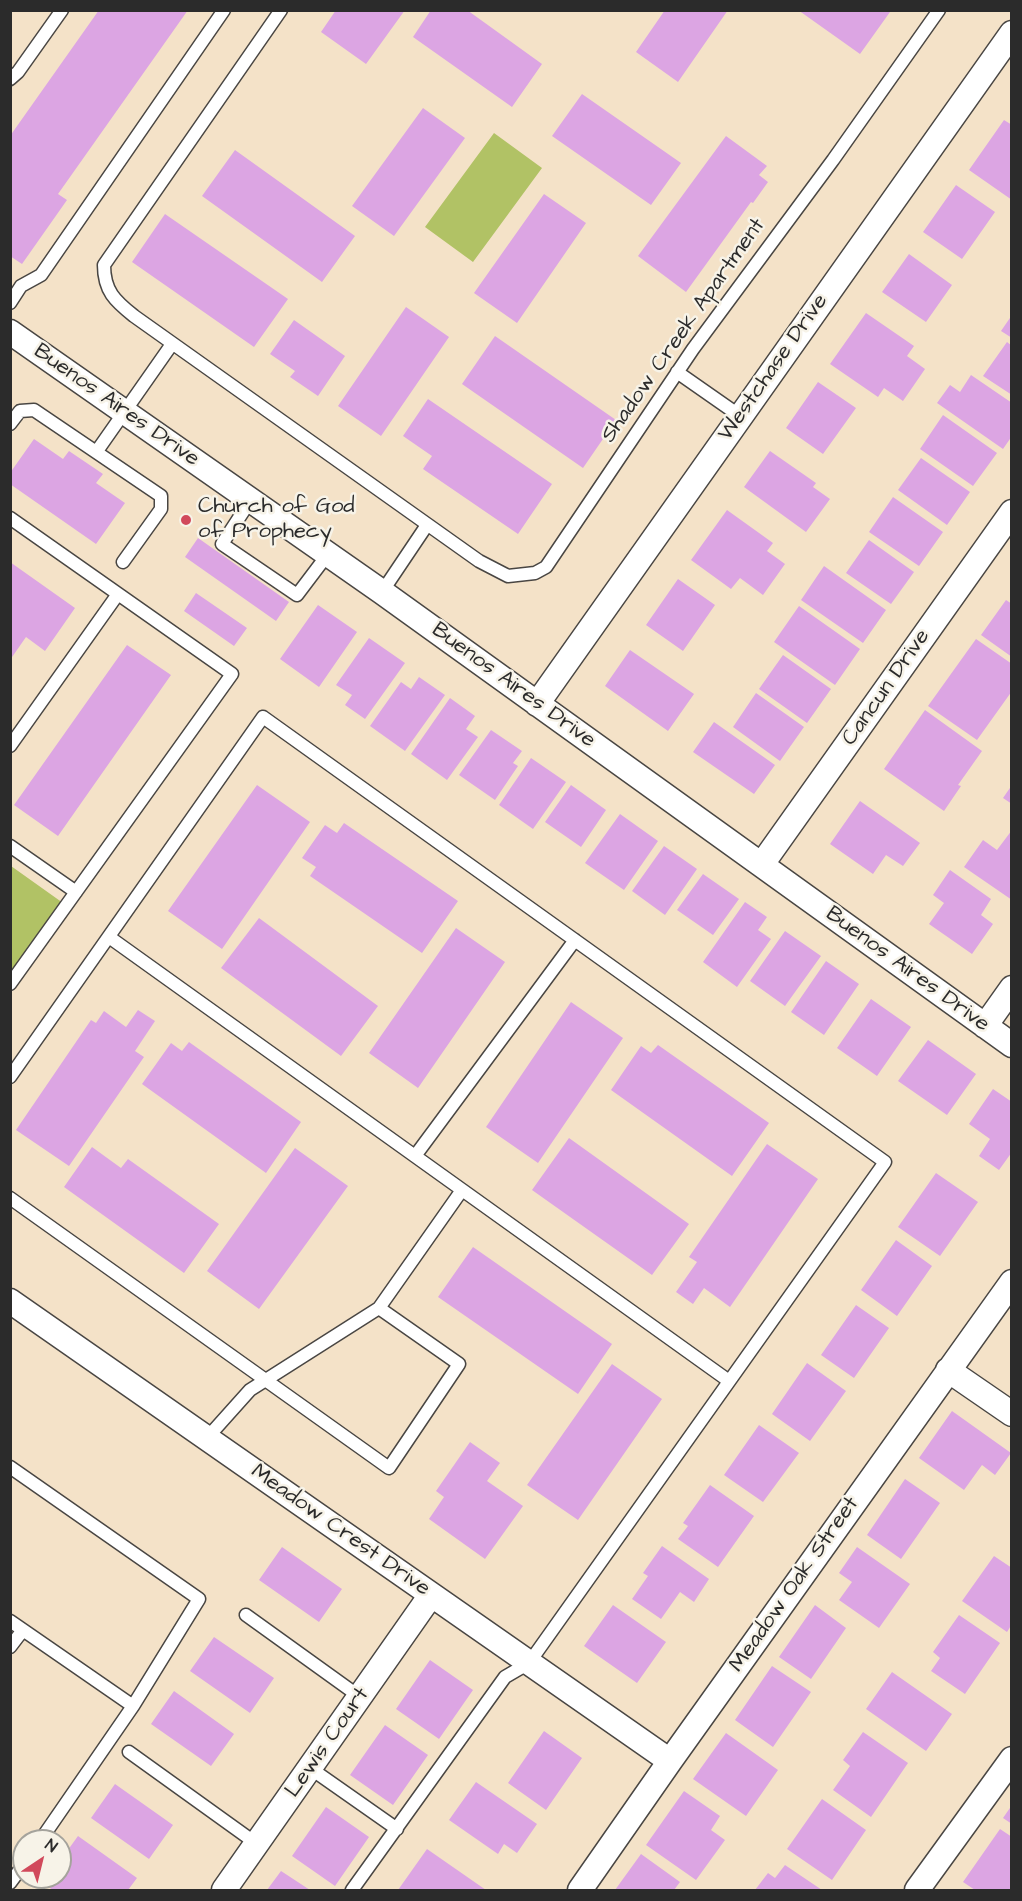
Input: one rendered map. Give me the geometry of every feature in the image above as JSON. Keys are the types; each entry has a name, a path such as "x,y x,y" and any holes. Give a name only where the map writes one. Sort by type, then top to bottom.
{"street":[{"name":"Westchase Drive","path":"537,704 1011,33"},
{"name":"Buenos Aires Drive","path":"10,332 382,592 1011,1045"},
{"name":"Cancun Drive","path":"762,864 1011,512"},
{"path":"985,1026 1011,988"},
{"name":"Meadow Oak Street","path":"580,1890 1011,1282"},
{"name":"Meadow Crest Drive","path":"10,1301 670,1761"},
{"path":"948,1370 1011,1414"},
{"name":"Lewis Court","path":"224,1890 431,1595"},
{"path":"917,1890 1011,1759"}],"lane":[{"path":"10,79 18,72 62,10"},
{"path":"10,303 21,286 41,274 224,10"},
{"name":"Shadow Creek Apartment","path":"281,10 104,265 104,279 114,299 172,344 479,561 508,576 535,573 546,567 677,372 833,160 939,10"},
{"path":"10,278 21,286"},
{"path":"97,451 172,344"},
{"path":"677,372 740,416"},
{"path":"10,424 20,411 34,410 161,496 161,508 123,562"},
{"path":"250,501 222,544 297,595 328,554"},
{"path":"10,518 232,674 10,984"},
{"path":"382,592 427,525"},
{"path":"10,746 118,594"},
{"path":"10,1077 263,717 885,1162 529,1663 505,1677 352,1890"},
{"path":"10,846 76,892"},
{"path":"109,937 729,1381"},
{"path":"415,1156 575,940"},
{"path":"207,1438 250,1390 379,1308 462,1190"},
{"path":"10,1198 389,1468 459,1364 379,1308"},
{"path":"10,1467 199,1599 134,1706 48,1829"},
{"path":"246,1615 360,1697"},
{"path":"10,1621 134,1706"},
{"path":"10,1647 22,1630"},
{"path":"129,1752 257,1844"},
{"path":"310,1768 397,1829"}],"green space":[{"path":"494,133 542,168 473,262 425,227"},
{"path":"11,866 63,903 11,977"}],"building":[{"path":"99,10 188,10 58,194 67,200 22,264 10,256 10,136"},
{"path":"336,10 405,10 366,64 321,32"},
{"path":"431,10 467,10 542,64 512,107 413,37"},
{"path":"665,10 728,10 678,82 636,52"},
{"path":"798,10 888,10 890,12 860,54"},
{"path":"582,94 681,163 651,205 552,136"},
{"path":"423,108 465,138 394,236 352,206"},
{"path":"1004,120 1012,125 1012,200 969,170"},
{"path":"726,136 767,166 759,175 768,182 686,292 638,256"},
{"path":"235,150 355,236 322,282 202,196"},
{"path":"956,185 995,212 962,259 923,232"},
{"path":"544,194 586,223 517,323 474,293"},
{"path":"165,214 288,299 254,347 132,262"},
{"path":"909,254 952,285 926,322 882,292"},
{"path":"406,307 449,337 381,436 338,406"},
{"path":"866,313 914,346 907,356 925,369 903,401 884,388 878,397 830,364"},
{"path":"1012,315 1012,338 1001,331"},
{"path":"294,320 345,356 318,396 290,377 295,371 270,354"},
{"path":"495,336 616,420 583,468 462,384"},
{"path":"1007,342 1012,346 1012,395 983,376"},
{"path":"971,375 1012,403 1012,436 1003,449 937,403 950,385 960,392"},
{"path":"818,382 856,408 823,454 786,428"},
{"path":"428,399 552,484 518,534 423,469 432,456 403,436"},
{"path":"943,415 997,453 973,486 920,449"},
{"path":"34,439 63,459 69,451 103,474 96,483 125,503 96,544 10,484 10,473"},
{"path":"770,451 816,483 813,487 830,499 806,532 744,487"},
{"path":"921,458 970,492 947,525 898,490"},
{"path":"893,497 943,532 919,566 869,532"},
{"path":"727,510 773,543 767,551 785,564 763,595 740,578 731,589 691,560"},
{"path":"198,538 289,602 276,621 185,557"},
{"path":"869,540 914,572 891,604 846,573"},
{"path":"10,562 75,608 45,651 26,637 10,660"},
{"path":"824,566 886,610 863,643 801,600"},
{"path":"678,579 715,605 683,651 646,625"},
{"path":"196,593 247,628 234,646 184,611"},
{"path":"1006,600 1012,604 1012,657 981,635"},
{"path":"318,605 357,632 319,687 280,659"},
{"path":"799,606 860,649 835,685 774,642"},
{"path":"369,638 405,663 365,719 345,705 352,695 336,685"},
{"path":"976,639 1012,664 1012,691 977,740 928,706"},
{"path":"127,645 171,675 58,836 14,805"},
{"path":"630,650 694,694 668,731 605,686"},
{"path":"783,655 831,689 807,723 759,689"},
{"path":"419,677 445,695 405,751 370,726 401,682 411,689"},
{"path":"756,693 804,727 780,761 733,727"},
{"path":"450,698 475,716 466,729 478,737 447,780 411,754"},
{"path":"925,710 982,751 958,785 961,786 944,811 884,769"},
{"path":"714,722 775,765 754,794 693,752"},
{"path":"491,730 522,751 513,763 518,766 495,800 459,775"},
{"path":"531,758 566,782 533,829 499,805"},
{"path":"257,785 310,822 222,949 168,911"},
{"path":"571,785 606,810 581,847 545,822"},
{"path":"1012,785 1012,804 1003,798"},
{"path":"860,801 920,843 903,866 886,855 873,874 830,844"},
{"path":"620,814 658,841 624,890 585,863"},
{"path":"344,823 458,901 422,953 310,876 316,867 302,858 325,825 337,833"},
{"path":"1012,830 1012,900 964,867 983,840 997,850"},
{"path":"664,846 697,869 665,915 632,891"},
{"path":"950,870 991,899 981,915 993,924 972,954 929,924 944,903 933,895"},
{"path":"703,874 739,899 713,935 677,910"},
{"path":"745,902 767,917 758,930 771,939 737,987 703,962"},
{"path":"259,918 378,1006 341,1056 221,968"},
{"path":"456,928 505,962 418,1088 369,1053"},
{"path":"785,931 821,956 785,1006 750,981"},
{"path":"826,961 859,984 824,1035 791,1012"},
{"path":"871,999 911,1027 877,1076 837,1048"},
{"path":"571,1002 623,1038 538,1163 486,1127"},
{"path":"138,1010 155,1021 135,1051 144,1057 69,1166 16,1130 91,1020 96,1023 104,1011 126,1027"},
{"path":"928,1040 976,1074 947,1115 898,1081"},
{"path":"189,1042 301,1122 266,1173 142,1084 171,1043 182,1051"},
{"path":"658,1045 769,1123 732,1176 611,1090 641,1046 651,1053"},
{"path":"993,1089 1012,1102 1012,1152 999,1170 979,1156 990,1139 969,1124"},
{"path":"569,1138 689,1224 652,1275 532,1190"},
{"path":"767,1144 818,1179 730,1307 704,1288 693,1304 676,1292 697,1262 689,1257"},
{"path":"92,1147 121,1168 128,1159 219,1224 184,1273 64,1187"},
{"path":"295,1148 348,1186 259,1309 207,1271"},
{"path":"936,1173 978,1202 940,1256 898,1227"},
{"path":"896,1240 932,1266 897,1316 861,1290"},
{"path":"473,1247 612,1344 578,1394 438,1297"},
{"path":"856,1305 889,1328 854,1378 821,1355"},
{"path":"807,1363 846,1391 810,1441 772,1414"},
{"path":"612,1364 662,1399 578,1520 527,1485"},
{"path":"952,1411 1011,1453 995,1475 982,1465 964,1490 919,1458"},
{"path":"759,1425 799,1453 763,1502 724,1475"},
{"path":"470,1442 500,1463 487,1481 523,1506 485,1559 429,1519 444,1497 436,1491"},
{"path":"905,1479 940,1503 901,1559 867,1535"},
{"path":"710,1485 754,1516 718,1567 678,1539 688,1526 683,1523"},
{"path":"662,1546 709,1579 694,1602 680,1592 661,1619 632,1599 648,1576 643,1573"},
{"path":"282,1547 342,1589 319,1622 259,1580"},
{"path":"857,1547 910,1584 879,1628 839,1600 852,1582 839,1573"},
{"path":"994,1556 1012,1568 1012,1624 1007,1632 962,1601"},
{"path":"613,1605 666,1642 637,1683 584,1646"},
{"path":"815,1605 846,1628 811,1679 779,1657"},
{"path":"959,1615 1000,1643 965,1694 931,1671 940,1658 933,1652"},
{"path":"214,1637 274,1678 250,1713 190,1671"},
{"path":"430,1660 473,1690 439,1739 396,1709"},
{"path":"772,1666 811,1692 773,1747 735,1720"},
{"path":"892,1672 952,1714 926,1751 866,1709"},
{"path":"174,1691 234,1734 211,1766 151,1724"},
{"path":"385,1725 428,1755 393,1805 350,1775"},
{"path":"544,1731 582,1758 546,1810 508,1783"},
{"path":"863,1732 908,1763 871,1817 833,1790 850,1766 843,1760"},
{"path":"726,1733 778,1770 746,1816 693,1779"},
{"path":"476,1782 537,1824 517,1853 504,1844 498,1854 449,1820"},
{"path":"115,1784 173,1825 149,1859 91,1818"},
{"path":"684,1791 720,1816 711,1830 725,1840 696,1880 646,1845"},
{"path":"822,1799 866,1830 832,1880 787,1849"},
{"path":"1012,1805 1012,1824 1003,1818"},
{"path":"326,1807 369,1837 335,1886 292,1856"},
{"path":"1000,1829 1012,1837 1012,1890 975,1890 963,1882"},
{"path":"78,1836 137,1878 128,1890 53,1890 52,1889 72,1889 72,1844"},
{"path":"427,1849 486,1890 398,1890"},
{"path":"641,1854 680,1882 674,1890 615,1890"},
{"path":"785,1865 822,1890 755,1890 768,1873 775,1878"},
{"path":"281,1871 310,1890 267,1890"}],"place":[{"name":"Church of God of Prophecy","path":"186,520"}]}
